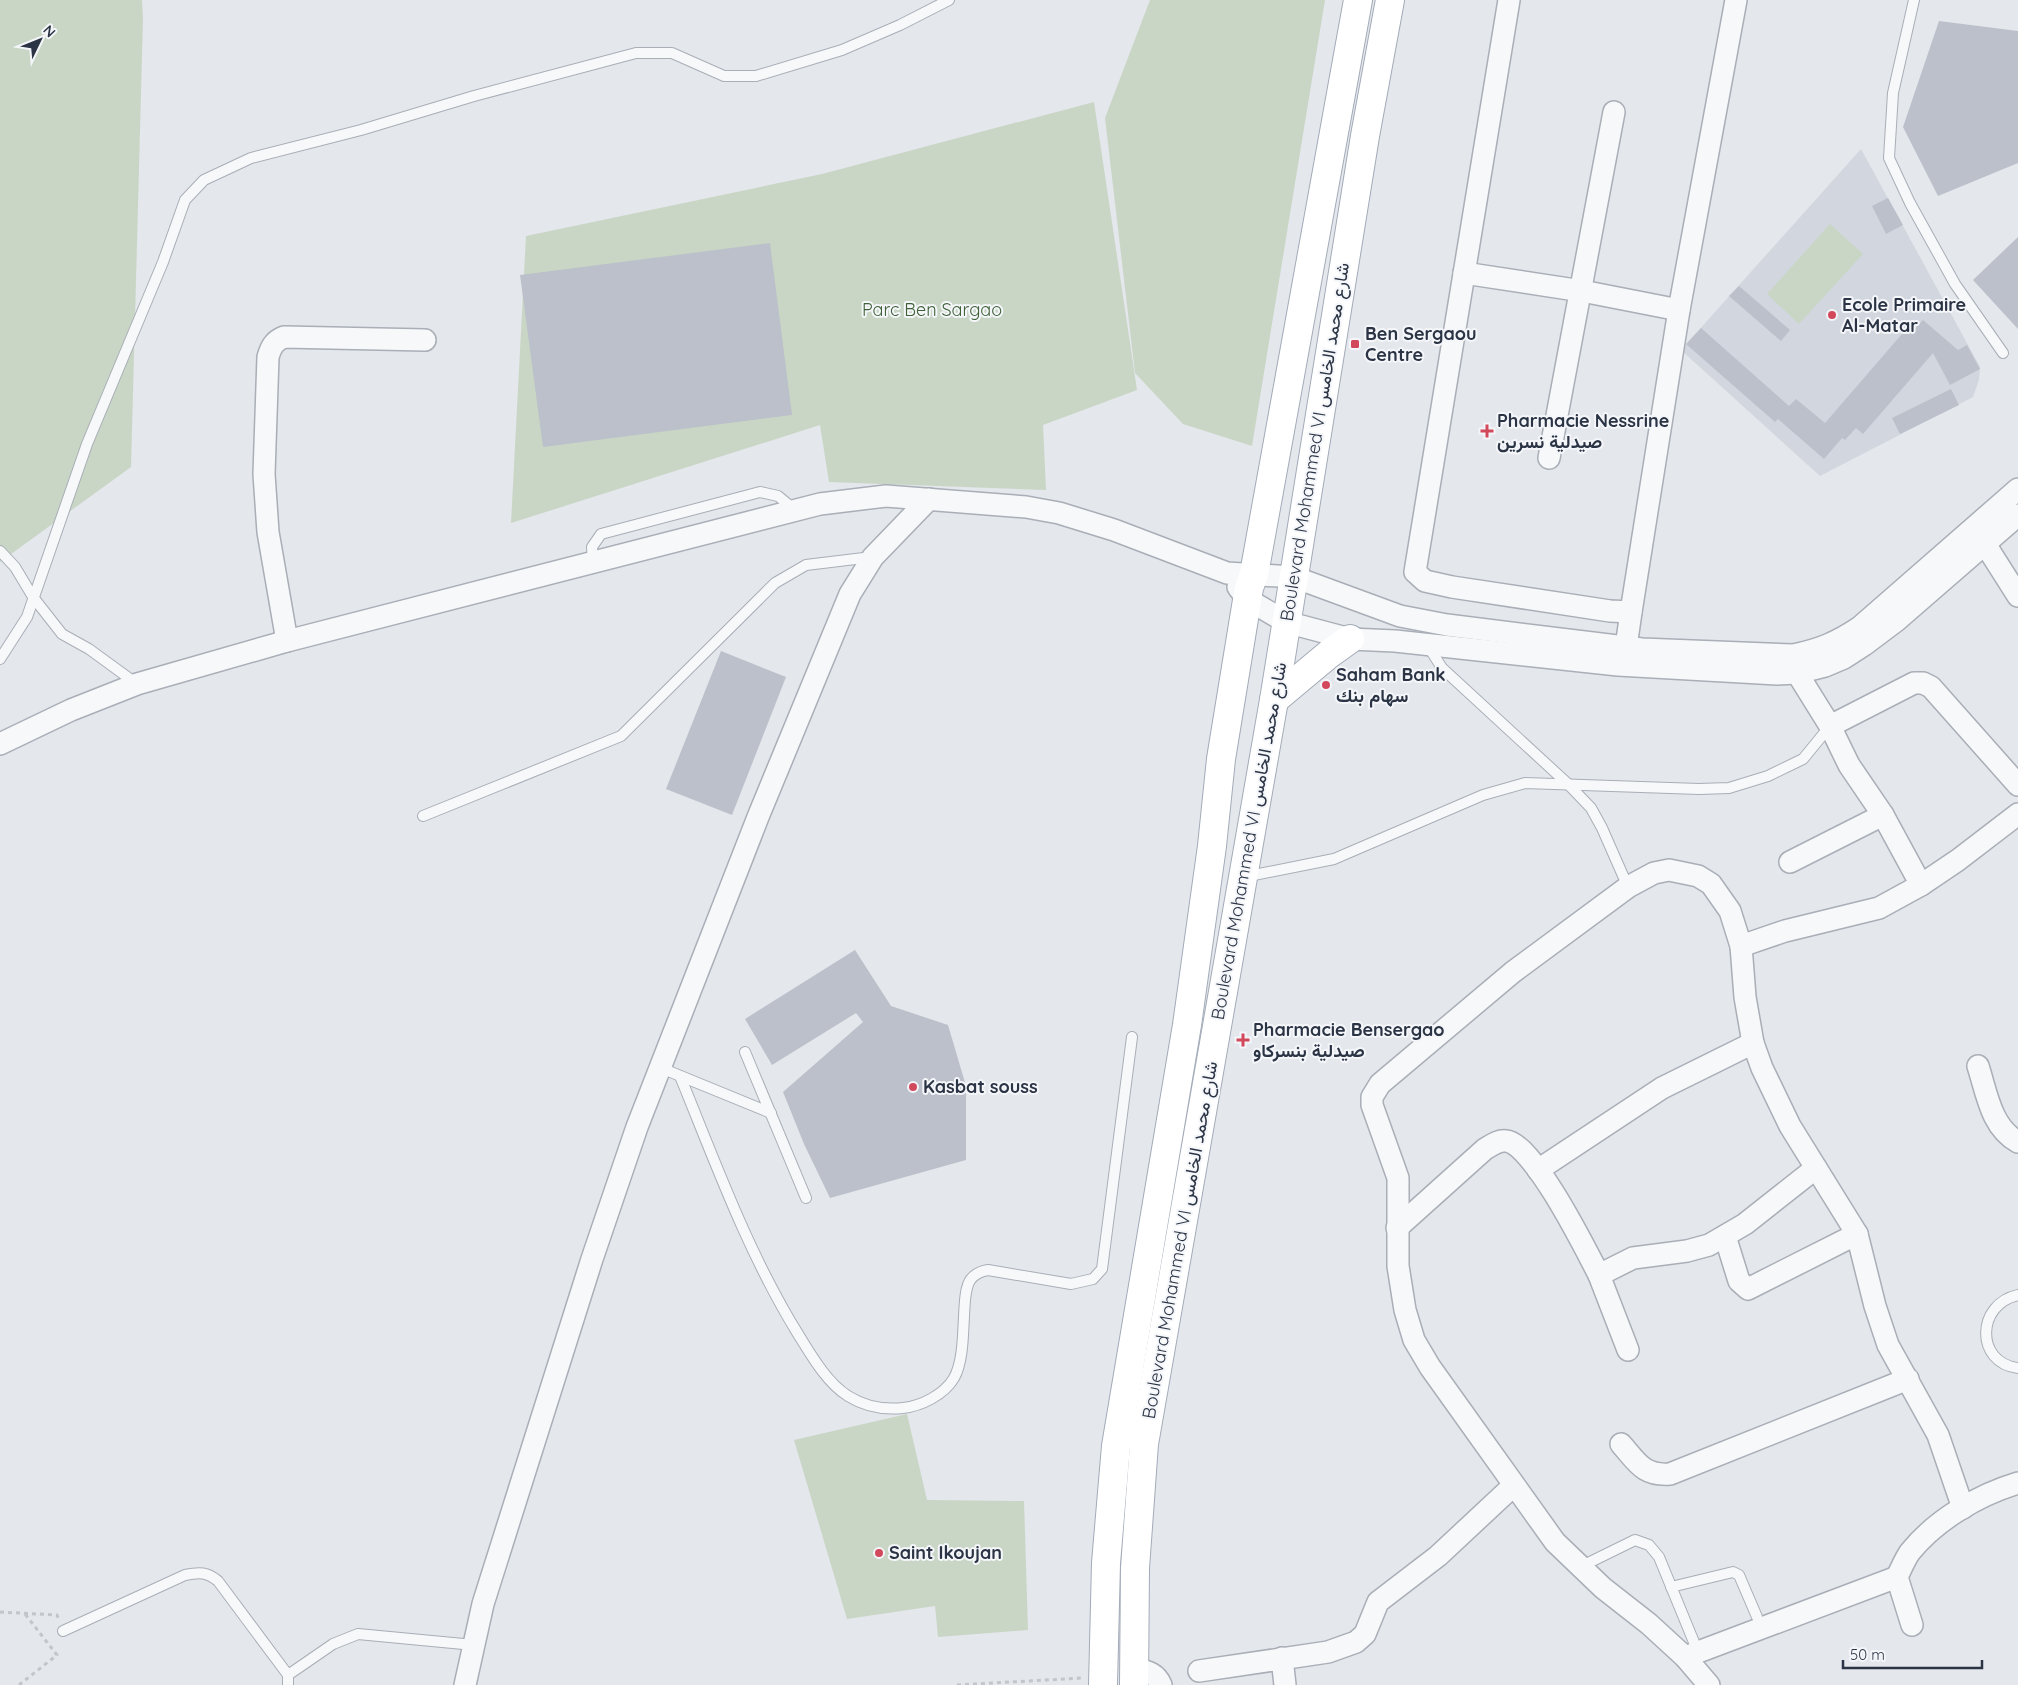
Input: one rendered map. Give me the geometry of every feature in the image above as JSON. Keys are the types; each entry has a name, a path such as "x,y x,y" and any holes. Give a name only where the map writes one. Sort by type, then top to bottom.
{"main road":[{"name":"Boulevard Mohammed VI شارع محمد الخامس","path":"1103,1681 1106,1563 1116,1446 1187,1025 1212,846 1243,582 1358,0"},
{"name":"Boulevard Mohammed VI شارع محمد الخامس","path":"1133,1677 1135,1568 1144,1444 1274,700 1363,145 1390,0"},
{"path":"1274,700 1300,677 1350,639"}],"street":[{"path":"1509,0 1415,572 1425,581 1452,587 1610,611 1631,612"},
{"path":"1626,648 1679,310 1736,0"},
{"path":"1549,458 1582,291 1614,112"},
{"path":"1464,273 1582,291 1679,310"},
{"path":"287,641 268,532 264,474 268,357 272,347 277,340 284,337 425,340"},
{"path":"1243,582 1294,577 1400,616 1447,625 1626,648 1793,655 1815,651 1836,643 1860,627 2018,489"},
{"path":"0,744 71,710 137,684 287,641 795,510 820,504 869,497 929,499 1026,507 1059,513 1114,530 1243,582 1286,622 1350,639 1395,641 1618,665 1777,674 1797,673 1844,658 1864,645 1896,621 2018,515"},
{"path":"465,1685 483,1604 592,1259 637,1127 758,817 847,603 873,557 929,499"},
{"path":"1984,544 2018,596"},
{"path":"1797,673 1830,726 1849,765 1883,815 1921,885"},
{"path":"1830,726 1914,683 1923,683 1931,687 2018,785"},
{"path":"1741,946 1785,931 1879,908 1921,885 1958,860 2018,814"},
{"path":"1790,862 1883,815"},
{"path":"1709,1685 1691,1654 1580,1567 1555,1542 1462,1413 1414,1340 1400,1284 1397,1228 1398,1178 1374,1116 1372,1097 1375,1090 1390,1075 1513,972 1628,886 1654,873 1669,870 1698,876 1711,884 1723,898 1730,911 1741,946 1745,997 1753,1043 1774,1096 1857,1234 1875,1306 1888,1346 1938,1435 1963,1508"},
{"path":"1538,1170 1662,1088 1753,1043"},
{"path":"1978,1066 1997,1124 2006,1135 2018,1142"},
{"path":"1397,1228 1485,1149 1496,1142 1508,1140 1519,1147 1564,1207 1599,1275 1628,1350"},
{"path":"1599,1275 1633,1258 1687,1251 1709,1245 1766,1208 1816,1168"},
{"path":"1725,1236 1739,1281 1748,1289 1857,1234"},
{"path":"1621,1444 1646,1472 1657,1475 1670,1474 1908,1379"},
{"path":"1691,1654 1897,1577 1909,1554 1928,1533 1963,1508 2003,1488 2018,1483"},
{"path":"1199,1671 1328,1652 1356,1642 1364,1634 1378,1602 1438,1556 1513,1486"},
{"path":"1897,1577 1912,1625"},
{"path":"1282,1658 1285,1685"},
{"path":"1133,1677 1149,1672 1159,1680 1161,1685"}],"lane":[{"path":"0,659 18,633 33,597 87,444 163,262 185,200 204,180 251,158 361,130 474,96 636,53 672,53 724,76 756,76 842,50 900,25 949,0"},
{"path":"1914,0 1893,93 1888,158 1910,203 1955,284 2003,353"},
{"path":"0,551 15,567 33,597 62,634 89,649 137,684"},
{"path":"423,816 621,736 775,583 806,565 873,557"},
{"path":"1428,646 1442,668 1568,784 1591,808 1628,886"},
{"path":"1243,877 1334,859 1484,795 1525,782 1699,789 1729,788 1768,776 1803,759 1830,726"},
{"path":"680,1076 746,1237 767,1282 812,1356 848,1396 870,1406 892,1409 916,1406 940,1393 954,1379 962,1356 966,1289 971,1279 980,1272 988,1270 1071,1284 1093,1279 1102,1269 1132,1037"},
{"path":"745,1052 806,1198"},
{"path":"661,1068 770,1113"},
{"path":"2018,1295 2000,1302 1992,1309 1985,1328 1986,1339 1996,1357 2005,1364 2018,1368"},
{"path":"1580,1567 1635,1540 1644,1542 1659,1557 1671,1587 1691,1654"},
{"path":"63,1631 185,1575 198,1572 209,1573 218,1582 288,1680 333,1644 358,1634 474,1644"},
{"path":"1671,1587 1733,1572 1739,1575 1756,1618"}],"path":[{"path":"0,1612 57,1615 63,1631"},
{"path":"19,1685 57,1655 25,1614"},
{"path":"957,1685 1103,1681"}],"shaded area":[{"name":"Ecole Primaire Al-Matar","path":"1861,149 1980,367 1979,380 1973,397 1820,476 1681,350"}],"green space":[{"path":"0,0 142,0 143,19 131,467 0,562"},
{"path":"1150,0 1325,0 1252,446 1183,424 1135,373 1105,118"},
{"name":"Parc Ben Sargao","path":"1094,102 1137,390 1043,425 1046,490 829,482 820,425 511,523 526,236 822,174"},
{"path":"1830,224 1863,254 1799,324 1767,294"},
{"name":"Saint Ikoujan","path":"907,1414 927,1500 1024,1501 1028,1630 938,1637 935,1606 847,1619 794,1440"}],"building":[{"path":"1939,21 2018,31 2018,163 1938,196 1903,127"},
{"path":"1888,198 1903,225 1886,234 1872,206"},
{"path":"2018,237 2018,329 1973,280"},
{"path":"770,243 792,415 543,447 520,275"},
{"path":"1739,286 1790,330 1781,341 1729,296"},
{"path":"1923,320 1958,350 1967,345 1980,369 1950,385 1933,353 1863,434 1856,428 1845,440 1842,438 1824,459 1778,419 1775,422 1686,344 1701,328 1789,406 1796,399 1825,423 1908,327 1913,331"},
{"path":"1951,389 1959,405 1900,434 1892,418"},
{"path":"721,651 786,677 732,815 666,789"},
{"path":"855,950 891,1006 948,1025 966,1086 966,1160 830,1198 804,1144 783,1092 863,1022 856,1013 772,1065 745,1019"}],"place":[{"name":"Ecole Primaire Al-Matar","path":"1832,315"},
{"name":"Ben Sergaou Centre","path":"1355,344"},
{"name":"Pharmacie Nessrine صيدلية نسرين","path":"1487,431"},
{"name":"Saham Bank سهام بنك","path":"1326,685"},
{"name":"Pharmacie Bensergao صيدلية بنسركاو","path":"1243,1040"},
{"name":"Kasbat souss","path":"913,1087"},
{"name":"Saint Ikoujan","path":"879,1553"}]}
